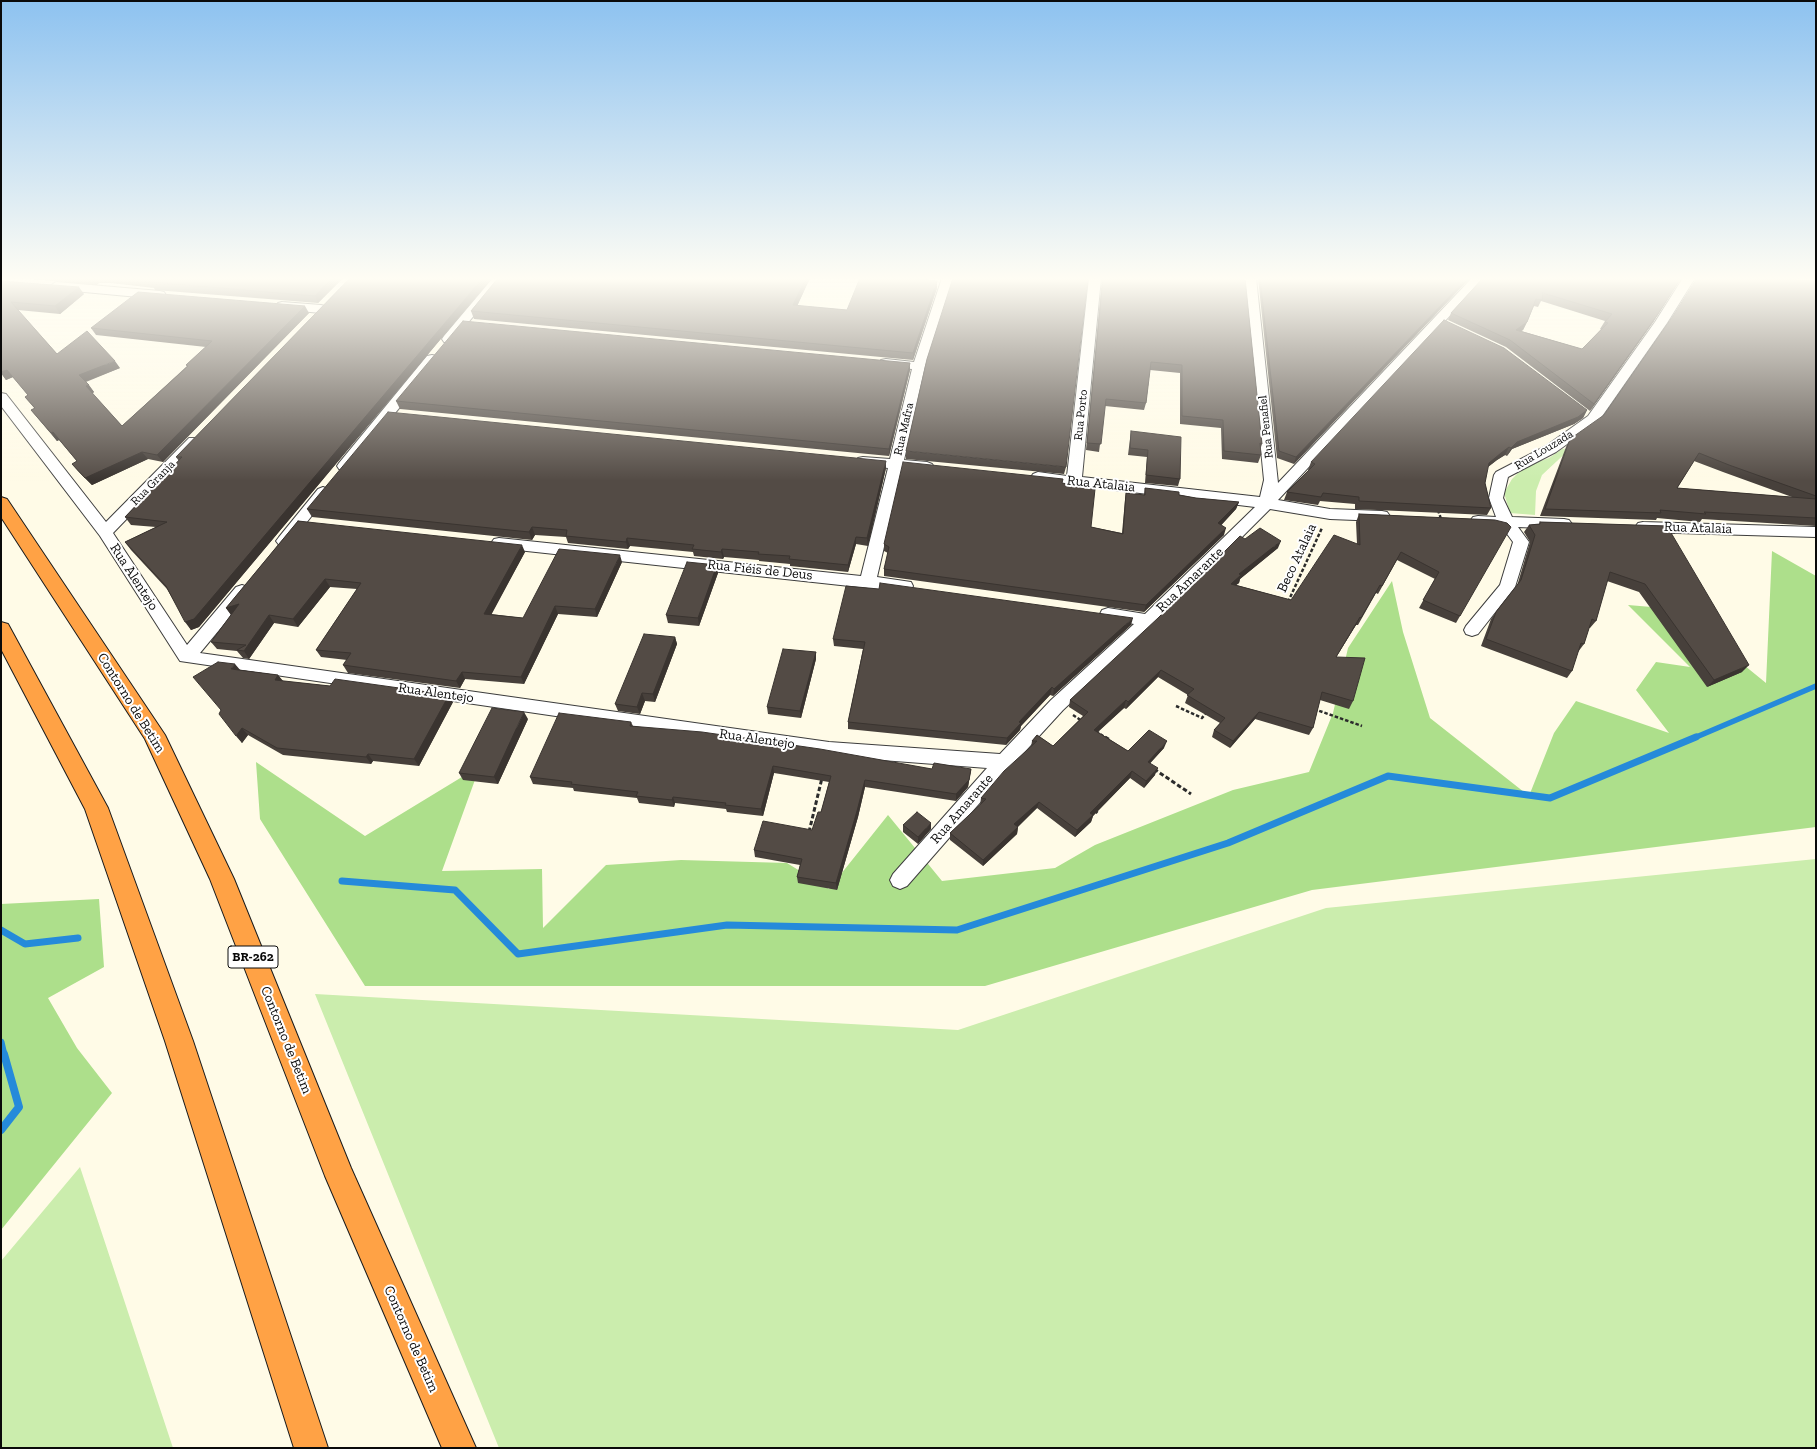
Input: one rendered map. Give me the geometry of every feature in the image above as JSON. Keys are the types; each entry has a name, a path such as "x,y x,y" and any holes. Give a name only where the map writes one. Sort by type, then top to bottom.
{"highway":[{"name":"Contorno de Betim","path":"1,503 154,736 222,879 340,1176 458,1448"},
{"path":"1,628 96,808 179,1041 311,1448"}],"street":[{"path":"273,553 386,413 443,346"},
{"name":"Rua Mafra","path":"868,581 919,366 926,346"},
{"name":"Rua Porto","path":"1074,481 1088,346"},
{"name":"Rua Penafiel","path":"1257,346 1271,480 1266,503"},
{"name":"Rua Amarante","path":"900,880 1004,762 1057,705 1149,620 1254,517 1415,346"},
{"name":"Rua Louzada","path":"1472,630 1507,587 1521,542 1506,522 1496,498 1502,475 1551,449 1593,419 1645,346"},
{"path":"872,362 919,366"},
{"name":"Rua Alentejo","path":"1,397 105,532 186,657 830,749 1004,762"},
{"path":"386,413 402,414"},
{"name":"Rua Granja","path":"105,532 205,429"},
{"path":"849,460 943,468"},
{"name":"Rua Atalaia","path":"1028,476 1266,503 1330,514 1394,517"},
{"path":"1441,519 1577,524"},
{"path":"299,522 315,524"},
{"name":"Rua Atalaia","path":"1625,526 1816,532"},
{"name":"Rua Fiéis de Deus","path":"481,541 868,581 923,589"},
{"path":"186,657 253,578"},
{"path":"1094,613 1149,620"}],"path":[{"path":"1436,505 1441,519"},
{"name":"Beco Atalaia","path":"1286,604 1330,514"},
{"path":"1057,705 1083,722"},
{"path":"1176,706 1202,718 1212,708"},
{"path":"1310,707 1362,726"},
{"path":"1090,726 1115,743"},
{"path":"807,838 830,749"},
{"path":"1153,769 1191,794"},
{"path":"1093,810 1099,814"}],"green space":[{"path":"1571,448 1542,475 1536,491 1535,515 1510,513 1504,493 1512,479 1524,467 1549,458 1562,449"},
{"path":"1772,551 1816,576 1816,827 1312,890 985,986 365,986 260,819 256,762 365,836 480,766 442,871 542,869 543,928 606,865 681,860 787,863 829,889 888,815 942,881 1055,868 1095,845 1233,790 1309,772 1333,713 1348,648 1392,581 1403,632 1430,718 1529,796 1554,733 1576,701 1669,733 1636,690 1656,662 1690,667 1628,605 1675,609 1766,683"},
{"path":"1816,859 1816,1448 499,1448 315,994 958,1030 1326,908"},
{"path":"99,899 104,967 48,998 77,1048 112,1093 1,1230 1,904"},
{"path":"80,1167 173,1448 1,1448 1,1261"}],"building":[{"path":"1,346 50,346 57,354 68,346 101,346 115,361 79,375 89,385 86,386 122,426 188,366 186,365 207,346 266,346 157,455 142,452 85,478 72,464 77,461 53,432 51,433 31,410 35,408 25,397 28,395 7,370 1,372"},
{"path":"284,346 426,346 194,619 185,622 166,586 125,542 167,522 125,517 182,457 176,457"},
{"path":"442,346 725,346 910,363 889,449 396,401"},
{"path":"835,346 915,346 913,353"},
{"path":"931,346 1080,346 1066,467 906,451"},
{"path":"1096,346 1252,346 1262,444 1260,443 1261,455 1224,451 1223,420 1182,416 1182,365 1151,362 1146,403 1106,399 1101,444 1087,443"},
{"path":"1267,346 1402,346 1296,457 1279,451"},
{"path":"1420,346 1499,346 1587,410 1578,417 1517,442 1489,463 1485,483 1491,508 1359,501 1359,497 1323,493 1321,497 1287,492 1315,464 1311,462"},
{"path":"1517,346 1570,346 1582,349 1585,346 1636,346 1594,404"},
{"path":"1652,346 1816,346 1816,496 1699,453 1677,488 1816,499 1816,518 1704,512 1706,514 1660,510 1661,513 1545,509 1570,439 1604,415"},
{"path":"388,412 886,461 867,538 856,537 848,565 789,559 790,556 758,554 759,552 722,549 721,552 692,549 694,545 627,538 626,542 566,536 567,530 532,527 529,532 307,509"},
{"path":"1131,431 1181,437 1180,479 1146,475 1148,450 1130,448"},
{"path":"903,462 1063,479 1062,483 1095,489 1091,527 1123,534 1126,493 1145,495 1145,488 1179,492 1179,495 1196,498 1239,502 1218,523 1226,528 1146,605 884,569 889,547 884,544"},
{"path":"1359,514 1495,520 1507,523 1511,527 1460,616 1423,600 1439,572 1401,552 1382,586 1380,585 1336,657 1365,658 1353,701 1322,692 1313,728 1259,712 1233,741 1214,730 1225,718 1187,695 1194,689 1161,670 1128,702 1126,700 1094,730 1128,751 1149,730 1167,741 1148,762 1158,768 1146,781 1132,771 1090,813 1093,815 1077,830 1039,802 1014,824 1018,827 983,860 950,833 986,799 981,798 1004,771 1037,741 1032,741 1037,735 1053,746 1088,712 1070,700 1158,618 1240,536 1245,539 1260,528 1281,541 1239,574 1241,575 1231,584 1291,600 1334,535 1360,545"},
{"path":"298,521 522,545 484,614 523,618 559,549 620,555 595,609 555,606 521,677 462,672 456,681 343,665 351,653 316,650 361,583 325,579 293,619 269,615 244,651 237,650 246,645 211,642 239,604 226,608"},
{"path":"1540,522 1667,526 1749,665 1714,680 1645,584 1610,572 1596,621 1592,619 1584,644 1581,643 1572,671 1486,639 1496,612 1521,580 1535,535 1529,525 1540,524"},
{"path":"687,562 717,565 698,618 666,615"},
{"path":"880,583 1133,618 1054,689 1052,687 1019,722 1021,723 1007,738 848,722 865,642 833,639 846,586 879,589"},
{"path":"644,634 675,637 653,694 642,693 637,707 615,704"},
{"path":"783,649 816,652 800,711 767,707"},
{"path":"218,662 235,664 231,669 278,675 275,680 330,686 335,679 449,695 414,759 368,754 366,757 277,748 242,728 236,736 219,714 221,710 193,677"},
{"path":"492,708 524,712 494,777 459,773"},
{"path":"559,713 631,722 630,726 702,732 820,749 932,769 934,763 971,769 969,780 956,794 865,780 836,883 797,877 802,859 754,850 763,821 812,830 818,812 821,812 831,776 773,766 761,809 725,805 726,803 673,797 672,800 636,796 638,792 571,784 572,782 530,777"},
{"path":"917,812 931,823 918,837 903,825"}],"waterway":[{"path":"1694,738 1816,686"},
{"path":"342,881 455,890 518,954 727,925 957,930 1228,843 1388,776 1550,798 1696,737"},
{"path":"1,930 25,944 78,938"},
{"path":"1,1042 4,1055"},
{"path":"1,1130 19,1107 4,1054"}]}
